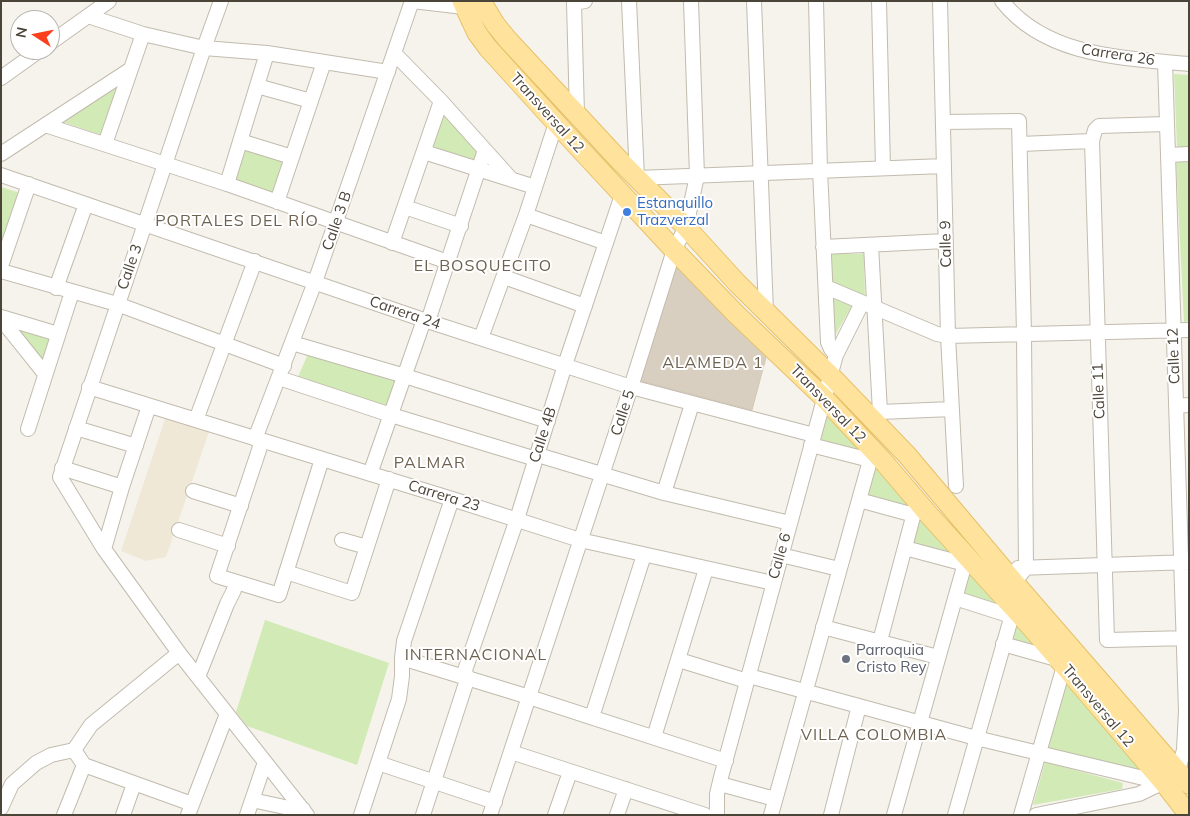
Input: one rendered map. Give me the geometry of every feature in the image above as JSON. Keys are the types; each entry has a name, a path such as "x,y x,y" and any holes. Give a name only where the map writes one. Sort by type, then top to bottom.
{"main road":[{"name":"Transversal 12","path":"472,3 495,24 637,178 907,455 1012,590 1062,663 1189,815"},
{"name":"Transversal 12","path":"472,3 477,32 488,48 622,195 736,314 824,398 916,508 966,560 1012,590 1185,770"}],"street":[{"path":"60,36 109,1"},
{"name":"Calle 3","path":"61,472 221,1"},
{"path":"412,1 472,3"},
{"name":"Calle 3 B","path":"286,572 279,595 218,576 281,372 336,223 412,1"},
{"path":"629,1 637,178 944,166"},
{"name":"Calle 5","path":"493,808 674,250 686,228 697,176 691,1"},
{"path":"754,1 766,312"},
{"path":"816,1 820,170 828,342 836,355"},
{"path":"879,1 883,168"},
{"name":"Calle 9","path":"940,1 948,336 956,486"},
{"name":"Carrera 26","path":"1002,1 1011,12 1034,30 1067,45 1097,54 1189,64"},
{"path":"577,114 580,2"},
{"path":"88,16 143,34 204,48 267,54 388,72"},
{"path":"105,144 143,34"},
{"path":"227,184 267,54"},
{"path":"394,54 512,180"},
{"path":"1,78 26,60"},
{"path":"277,202 324,62"},
{"name":"Calle 12","path":"1164,62 1174,330 1182,406 1188,711 1184,750 1185,770"},
{"path":"1,154 131,69"},
{"path":"257,86 311,101"},
{"path":"392,243 441,102"},
{"path":"944,122 1019,120 1024,334 1012,590 1003,644 955,815"},
{"path":"480,338 526,216 556,123"},
{"path":"1020,144 1092,141 1095,130 1100,126 1166,124"},
{"path":"46,125 227,184 448,262"},
{"path":"240,141 292,157"},
{"name":"Calle 11","path":"1092,141 1107,640 1186,638"},
{"path":"370,474 461,226 485,150"},
{"path":"424,152 535,187"},
{"path":"1168,155 1189,154"},
{"name":"Carrera 24","path":"1,175 426,320 631,387 812,440 871,455"},
{"path":"1,266 30,184"},
{"name":"Calle 4B","path":"422,815 565,365 622,195"},
{"path":"56,288 86,204"},
{"path":"405,207 461,226"},
{"path":"526,216 606,243"},
{"path":"823,247 946,242"},
{"path":"871,245 868,306 880,412 952,409"},
{"path":"196,420 255,261"},
{"path":"1,271 117,304 225,344 281,372 391,415 664,493 790,524"},
{"path":"504,277 585,306"},
{"path":"826,287 937,334 948,336 1189,330"},
{"path":"28,429 72,292"},
{"name":"Calle 6","path":"717,815 717,799 720,784 836,355 868,306"},
{"path":"1,318 58,336"},
{"path":"1,318 45,374"},
{"path":"292,343 548,421"},
{"name":"Carrera 23","path":"89,387 390,479 580,540 773,583"},
{"path":"664,493 692,404"},
{"path":"104,549 149,406"},
{"path":"76,428 136,446"},
{"path":"771,815 871,455"},
{"path":"322,459 286,572 352,593 390,479"},
{"path":"61,472 122,488"},
{"path":"61,472 104,549 198,678 305,813"},
{"path":"193,491 241,506"},
{"path":"361,815 399,699 404,641 452,499"},
{"path":"859,500 916,508 880,642"},
{"path":"178,530 228,546"},
{"path":"342,540 367,547"},
{"path":"894,815 966,560 905,548"},
{"path":"592,717 644,555"},
{"path":"781,555 839,569"},
{"path":"955,598 1012,590 1104,565 1185,562"},
{"path":"654,737 706,569"},
{"path":"198,678 234,590"},
{"path":"823,627 938,657"},
{"path":"1003,644 1062,663 1021,815"},
{"path":"1,808 12,784 36,762 51,755 74,750 91,725 179,653"},
{"path":"402,658 726,761"},
{"path":"679,660 976,738 1164,783"},
{"path":"831,815 859,706"},
{"path":"74,750 84,765 134,784 190,809 227,714"},
{"path":"511,752 626,789 679,811 705,815"},
{"path":"247,815 265,762"},
{"path":"378,763 434,781 493,808"},
{"path":"64,815 84,765"},
{"path":"1036,815 1068,812 1139,794 1164,783 1185,770"},
{"path":"555,815 570,772"},
{"path":"123,815 134,784"},
{"path":"720,784 775,799"},
{"path":"618,815 626,789"},
{"path":"252,800 305,813"}],"shaded area":[{"path":"166,416 210,429 166,557 146,561 121,551"}],"green space":[{"path":"1174,74 1189,75 1189,147 1177,148"},
{"path":"121,83 104,136 63,122"},
{"path":"444,116 480,152 476,164 431,150"},
{"path":"246,149 285,162 273,195 235,181"},
{"path":"1176,161 1189,161 1189,321 1184,322"},
{"path":"1,187 20,193 1,250"},
{"path":"829,254 864,254 865,298 830,283"},
{"path":"832,298 852,306 834,337"},
{"path":"13,327 53,337 46,366"},
{"path":"308,354 397,381 389,408 297,379"},
{"path":"826,409 868,455 816,443"},
{"path":"874,464 912,502 910,509 866,497"},
{"path":"919,512 961,559 910,544"},
{"path":"970,569 1006,608 962,595"},
{"path":"1016,617 1046,651 1009,641"},
{"path":"265,620 389,663 357,765 247,726 236,712"},
{"path":"1066,679 1143,771 1048,749"},
{"path":"1045,762 1123,783 1122,789 1033,805"}],"building":[{"path":"675,262 767,354 752,410 637,380"}],"place":[{"name":"Estanquillo Trazverzal","path":"627,212"},
{"name":"Parroquia Cristo Rey","path":"846,659"}],"district":[{"name":"PORTALES DEL RÍO","path":"237,221"},
{"name":"EL BOSQUECITO","path":"483,266"},
{"name":"ALAMEDA 1","path":"713,363"},
{"name":"PALMAR","path":"430,463"},
{"name":"INTERNACIONAL","path":"476,655"},
{"name":"VILLA COLOMBIA","path":"874,735"}]}
